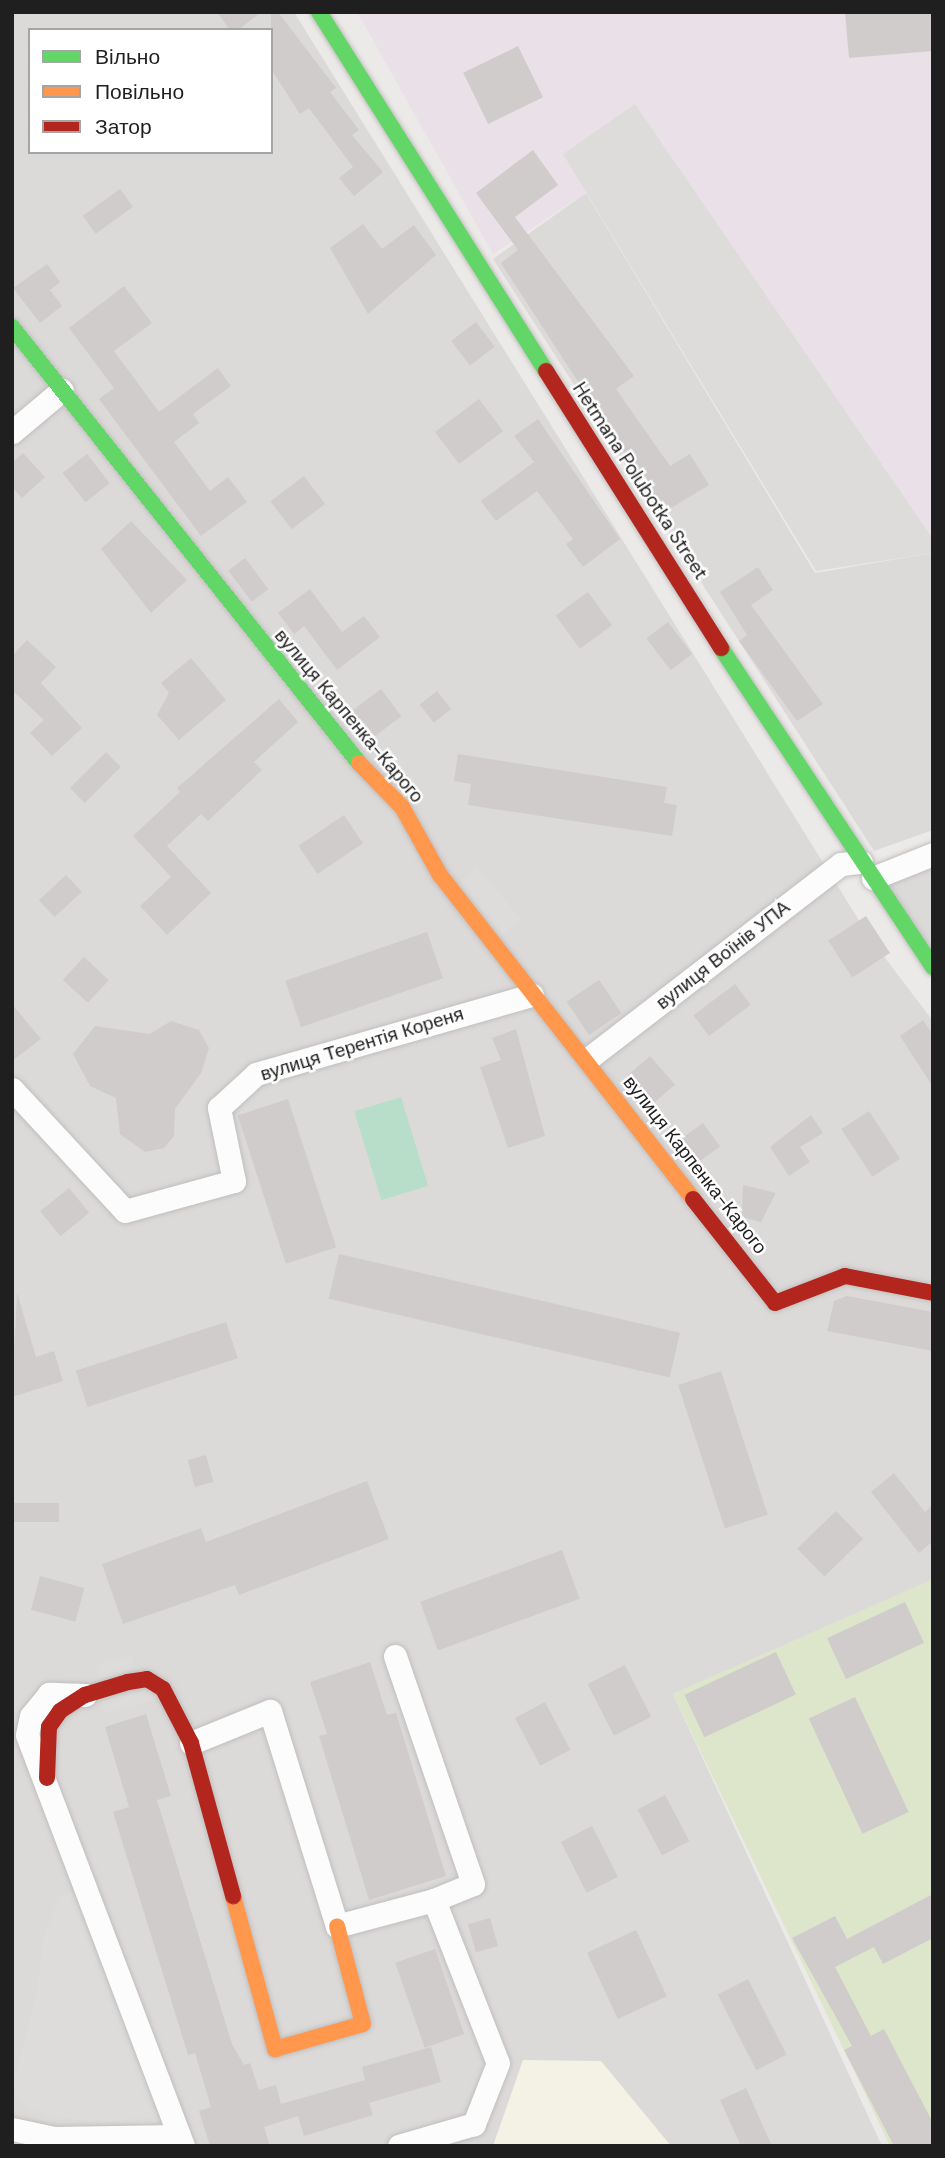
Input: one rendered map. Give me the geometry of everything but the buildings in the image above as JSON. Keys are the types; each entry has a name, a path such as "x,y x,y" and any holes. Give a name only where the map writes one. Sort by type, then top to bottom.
{"street":[{"name":"Hetmana Polubotka Street","path":"319,12 867,870 933,967"},
{"name":"вулиця Карпенка-Карого","path":"12,327 334,737 402,807 440,875 532,995 589,1058 775,1303 845,1276 933,1293"},
{"path":"12,432 62,390"},
{"name":"вулиця Воїнів УПА","path":"589,1058 841,864 867,870 933,854"},
{"name":"вулиця Терентія Кореня","path":"12,1089 125,1211 234,1181 219,1108 256,1074 532,995"},
{"path":"337,1926 434,1900 473,1884 395,1656"},
{"path":"12,2129 54,2138 181,2141 47,1777 27,1735 31,1716 49,1694 85,1695 147,1679 163,1689 191,1743 275,2049 363,2024 337,1926 270,1711 191,1743"},
{"path":"399,2146 474,2124 498,2063 434,1900"}],"shaded area":[{"path":"12,12 294,12 870,938 933,1021 933,1580 673,1694 882,2146 12,2146"},
{"path":"357,12 933,12 933,553 816,571 586,193 493,254"},
{"path":"635,104 933,539 933,553 816,571 563,154"},
{"path":"586,193 815,573 933,553 933,830 874,851 493,259"},
{"path":"933,866 933,953 887,883"},
{"path":"477,868 521,919 498,938 454,888"},
{"path":"132,1655 136,1669 100,1680 95,1665"},
{"path":"154,1688 157,1699 104,1713 101,1702"},
{"path":"81,1889 169,2129 63,2118 26,2107 12,2087 37,1993 44,1935 60,1897"},
{"path":"523,2060 601,2061 671,2146 493,2146"}],"green space":[{"path":"401,1097 428,1186 381,1200 354,1111"},
{"path":"933,1579 933,2146 890,2146 673,1694"}],"traffic: fast":[{"path":"319,12 546,371"},
{"path":"12,327 359,763"},
{"path":"721,648 933,967"}],"traffic: slow":[{"path":"359,763 402,807 440,875 693,1199"},
{"path":"233,1896 275,2049 363,2024 337,1926"}],"traffic: jam":[{"path":"546,371 721,648"},
{"path":"693,1199 775,1303 845,1276 933,1293"},
{"path":"47,1778 49,1727 60,1711 85,1695 128,1682 147,1679 163,1689 191,1743 233,1896"}]}
